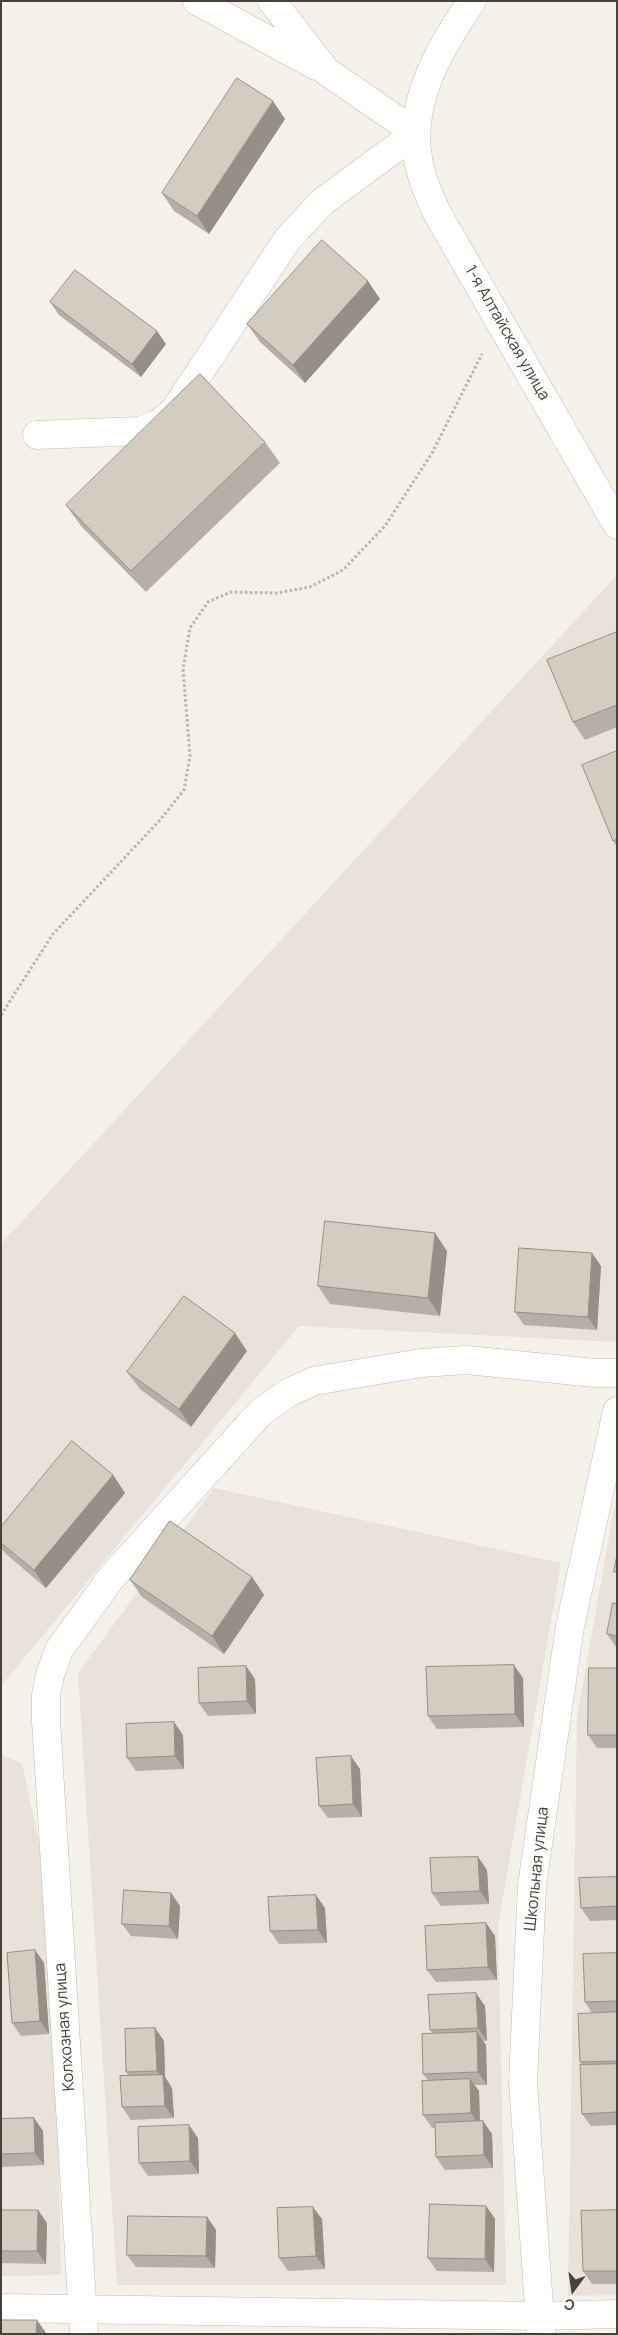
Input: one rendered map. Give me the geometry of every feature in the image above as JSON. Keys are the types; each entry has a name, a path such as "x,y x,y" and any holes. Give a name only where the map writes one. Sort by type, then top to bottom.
{"street":[{"path":"37,436 139,431 158,424 174,411 287,240 322,202 416,133 326,71 197,1"},
{"path":"272,1 326,71"},
{"name":"1-я Алтайская улица","path":"472,1 445,40 431,70 416,133 422,178 437,213 614,515"},
{"name":"Колхозная улица","path":"84,2322 46,1720 46,1695 50,1675 59,1650 110,1578 260,1413 288,1393 314,1381 362,1371 421,1363 467,1360 596,1373 617,1373"},
{"name":"Школьная улица","path":"541,2325 523,2082 532,1885 570,1626 617,1411"},
{"path":"1,2308 84,2322 541,2325 617,2314"}],"path":[{"path":"1,1015 52,934 160,820 184,790 190,756 183,669 190,628 208,602 230,592 278,593 310,586 343,570 385,526 432,453 500,320"}],"shaded area":[{"path":"617,575 617,1342 299,1326 1,1686 1,1244"},
{"path":"214,1488 561,1563 498,1925 506,2285 117,2285 78,1673"},
{"path":"617,1492 617,2295 568,2296 577,1717"},
{"path":"1,1754 22,1764 53,1907 61,2275 1,2276"}],"building":[{"path":"237,78 273,101 197,216 162,193"},
{"path":"322,240 368,281 293,365 247,324"},
{"path":"75,270 157,331 132,364 50,302"},
{"path":"200,374 265,442 131,571 66,505"},
{"path":"617,632 617,705 573,722 547,660"},
{"path":"617,751 617,839 613,841 582,765"},
{"path":"325,1221 435,1233 428,1298 318,1286"},
{"path":"519,1248 592,1253 588,1317 515,1312"},
{"path":"184,1296 235,1333 179,1409 127,1372"},
{"path":"72,1441 113,1475 34,1570 1,1543 1,1527"},
{"path":"170,1521 252,1577 212,1636 130,1580"},
{"path":"617,1555 617,1572 614,1572"},
{"path":"613,1603 617,1604 617,1636 607,1634"},
{"path":"514,1665 515,1714 428,1716 426,1667"},
{"path":"246,1666 247,1701 199,1703 198,1668"},
{"path":"589,1668 617,1668 617,1735 588,1735"},
{"path":"174,1722 175,1756 127,1758 126,1724"},
{"path":"351,1756 353,1804 319,1806 316,1758"},
{"path":"478,1857 480,1891 432,1893 430,1858"},
{"path":"617,1877 617,1906 581,1908 579,1878"},
{"path":"124,1890 171,1893 169,1926 122,1924"},
{"path":"316,1895 318,1930 270,1931 268,1897"},
{"path":"486,1923 488,1967 427,1970 425,1926"},
{"path":"35,1950 40,2021 12,2023 7,1953"},
{"path":"617,1953 617,2001 585,2002 583,1954"},
{"path":"476,1993 478,2028 430,2030 428,1995"},
{"path":"617,2012 617,2061 580,2062 578,2014"},
{"path":"155,2028 157,2071 126,2072 125,2029"},
{"path":"477,2032 478,2072 423,2074 422,2034"},
{"path":"617,2064 617,2112 582,2114 580,2065"},
{"path":"163,2075 165,2106 122,2107 120,2076"},
{"path":"470,2079 471,2113 423,2115 422,2081"},
{"path":"34,2118 35,2153 1,2154 1,2119"},
{"path":"483,2121 484,2155 436,2157 435,2123"},
{"path":"189,2125 190,2161 139,2163 138,2127"},
{"path":"430,2204 486,2206 485,2259 428,2258"},
{"path":"313,2207 316,2256 279,2258 277,2208"},
{"path":"1,2210 38,2210 37,2251 1,2251"},
{"path":"617,2210 617,2271 583,2271 581,2211"},
{"path":"128,2216 207,2217 206,2256 127,2255"},
{"path":"1,2320 37,2320 36,2334 1,2334"}]}
